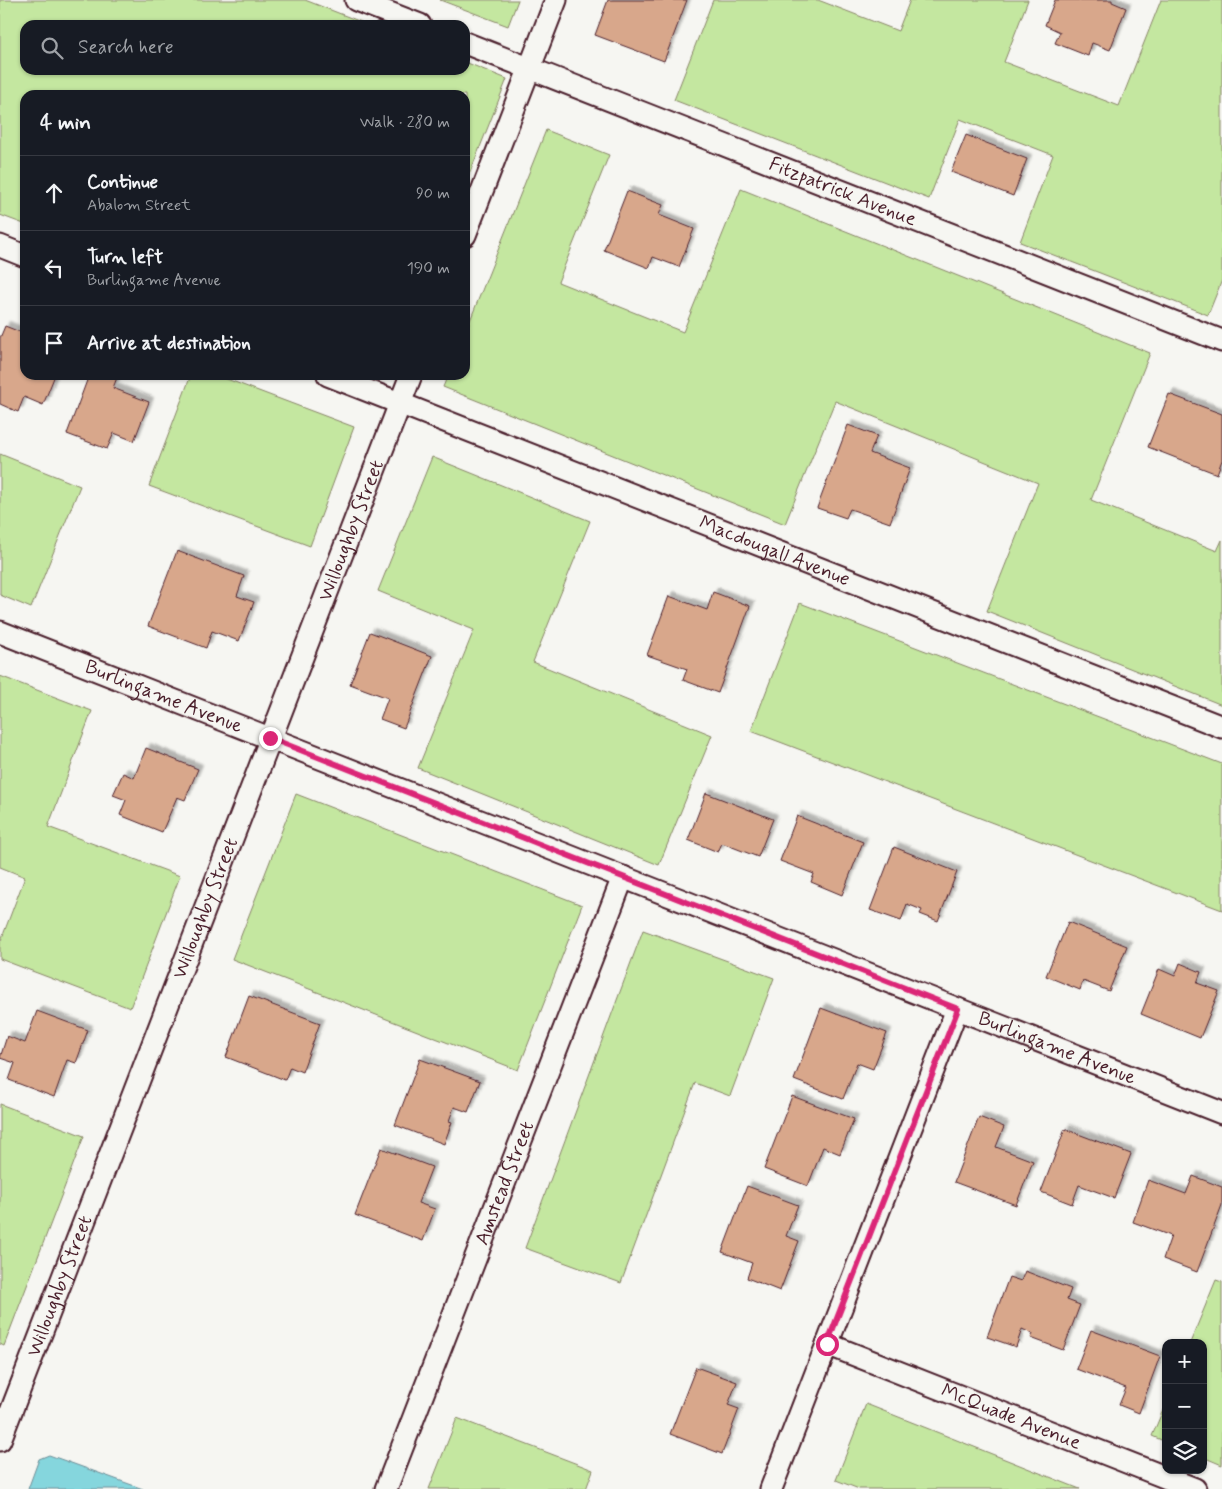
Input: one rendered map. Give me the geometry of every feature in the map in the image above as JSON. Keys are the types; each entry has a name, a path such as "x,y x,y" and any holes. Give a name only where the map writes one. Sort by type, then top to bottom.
{"street":[{"path":"356,0 407,20"},
{"path":"470,223 556,0"},
{"name":"Fitzpatrick Avenue","path":"470,45 1222,340"},
{"path":"0,246 20,254"},
{"name":"Macdougall Avenue","path":"341,380 1222,727"},
{"name":"Willoughby Street","path":"0,1440 409,380"},
{"name":"Burlingame Avenue","path":"0,632 1222,1113"},
{"name":"Amstead Street","path":"386,1489 623,877"},
{"path":"771,1489 958,1009"},
{"name":"McQuade Avenue","path":"827,1344 1195,1489"}],"green space":[{"path":"0,0 305,0 356,20 20,20 20,75 470,75 470,64 507,79 470,172 470,90 20,90 20,222 0,215"},
{"path":"440,0 518,0 508,26"},
{"path":"713,0 818,0 898,31 910,0 1028,0 1004,62 1119,106 1161,0 1222,0 1222,280 1208,315 1020,242 1053,155 960,119 929,199 674,100"},
{"path":"546,130 609,155 558,282 683,332 741,189 1150,353 1091,500 1217,551 1222,540 1222,705 987,611 1038,483 835,401 785,524 443,387 446,380 470,380 470,320"},
{"path":"189,380 229,380 354,427 310,546 149,486"},
{"path":"0,454 80,486 31,608 0,595"},
{"path":"432,457 590,521 533,662 712,735 659,865 418,768 474,630 378,591"},
{"path":"800,603 1222,764 1222,910 751,731"},
{"path":"0,676 92,711 48,827 180,876 130,1008 0,959 0,943 25,877 0,867"},
{"path":"296,794 582,905 518,1070 232,959"},
{"path":"643,930 774,978 730,1096 695,1083 621,1283 525,1248"},
{"path":"0,1104 84,1136 4,1346 0,1344"},
{"path":"1216,1280 1222,1282 1222,1465 1207,1459 1207,1339 1192,1339"},
{"path":"866,1404 1080,1489 859,1489 836,1480"},
{"path":"1162,1412 1162,1440 1152,1436"},
{"path":"457,1418 593,1470 586,1489 429,1489"}],"water":[{"path":"49,1455 143,1489 28,1489 39,1459"}],"building":[{"path":"608,0 687,0 664,61 595,35"},
{"path":"1055,0 1112,0 1112,2 1126,8 1110,50 1092,43 1088,56 1055,43 1060,32 1045,25"},
{"path":"966,135 1027,159 1013,196 951,172"},
{"path":"627,191 663,205 659,215 694,229 679,267 653,257 649,268 604,250"},
{"path":"5,326 20,332 20,380 53,380 43,405 24,397 18,412 0,404 0,338"},
{"path":"87,380 116,380 113,388 149,402 134,441 114,433 107,449 67,434"},
{"path":"1169,394 1222,414 1222,460 1217,474 1148,447"},
{"path":"848,425 877,436 870,453 910,468 890,523 850,509 846,518 817,508"},
{"path":"177,551 244,576 237,596 254,602 239,641 212,631 206,648 148,626"},
{"path":"713,592 750,606 718,693 683,680 687,669 647,655 669,596 707,610"},
{"path":"370,632 432,656 404,728 380,719 388,698 350,684"},
{"path":"146,748 198,769 185,800 177,797 162,832 120,815 126,800 113,795 123,773 134,778"},
{"path":"706,793 773,819 758,857 722,843 718,852 688,840"},
{"path":"797,816 863,842 842,895 811,882 814,874 780,861"},
{"path":"894,847 957,872 938,921 920,914 922,910 907,904 901,921 870,910"},
{"path":"1068,922 1127,946 1109,991 1083,981 1080,990 1046,976"},
{"path":"1180,963 1201,972 1197,983 1219,991 1200,1038 1141,1014 1159,969 1175,976"},
{"path":"249,996 320,1023 302,1072 290,1067 285,1080 226,1057"},
{"path":"821,1008 887,1033 873,1069 857,1063 843,1099 794,1080"},
{"path":"37,1011 88,1030 76,1063 67,1060 54,1097 9,1080 15,1063 0,1058 7,1036 25,1043"},
{"path":"420,1059 480,1081 468,1112 454,1107 449,1121 452,1122 444,1144 395,1125"},
{"path":"792,1096 854,1119 840,1154 823,1147 808,1186 764,1169"},
{"path":"979,1117 1004,1127 996,1147 1033,1161 1016,1205 954,1182"},
{"path":"1065,1129 1131,1154 1114,1198 1079,1185 1072,1204 1041,1192"},
{"path":"381,1148 432,1167 418,1203 435,1209 423,1241 355,1215"},
{"path":"1193,1176 1222,1187 1222,1205 1197,1272 1163,1259 1171,1236 1133,1222 1148,1180 1186,1194"},
{"path":"747,1186 798,1205 786,1236 799,1241 780,1291 747,1278 752,1263 722,1252"},
{"path":"1025,1271 1071,1289 1067,1300 1080,1305 1063,1350 1031,1338 1033,1334 1022,1329 1016,1347 987,1337 1009,1277 1021,1281"},
{"path":"1091,1330 1160,1356 1139,1413 1119,1405 1126,1388 1076,1369"},
{"path":"696,1367 737,1382 728,1405 739,1409 722,1454 670,1434"}],"route":[{"path":"270,738 958,1009 827,1344"}]}
